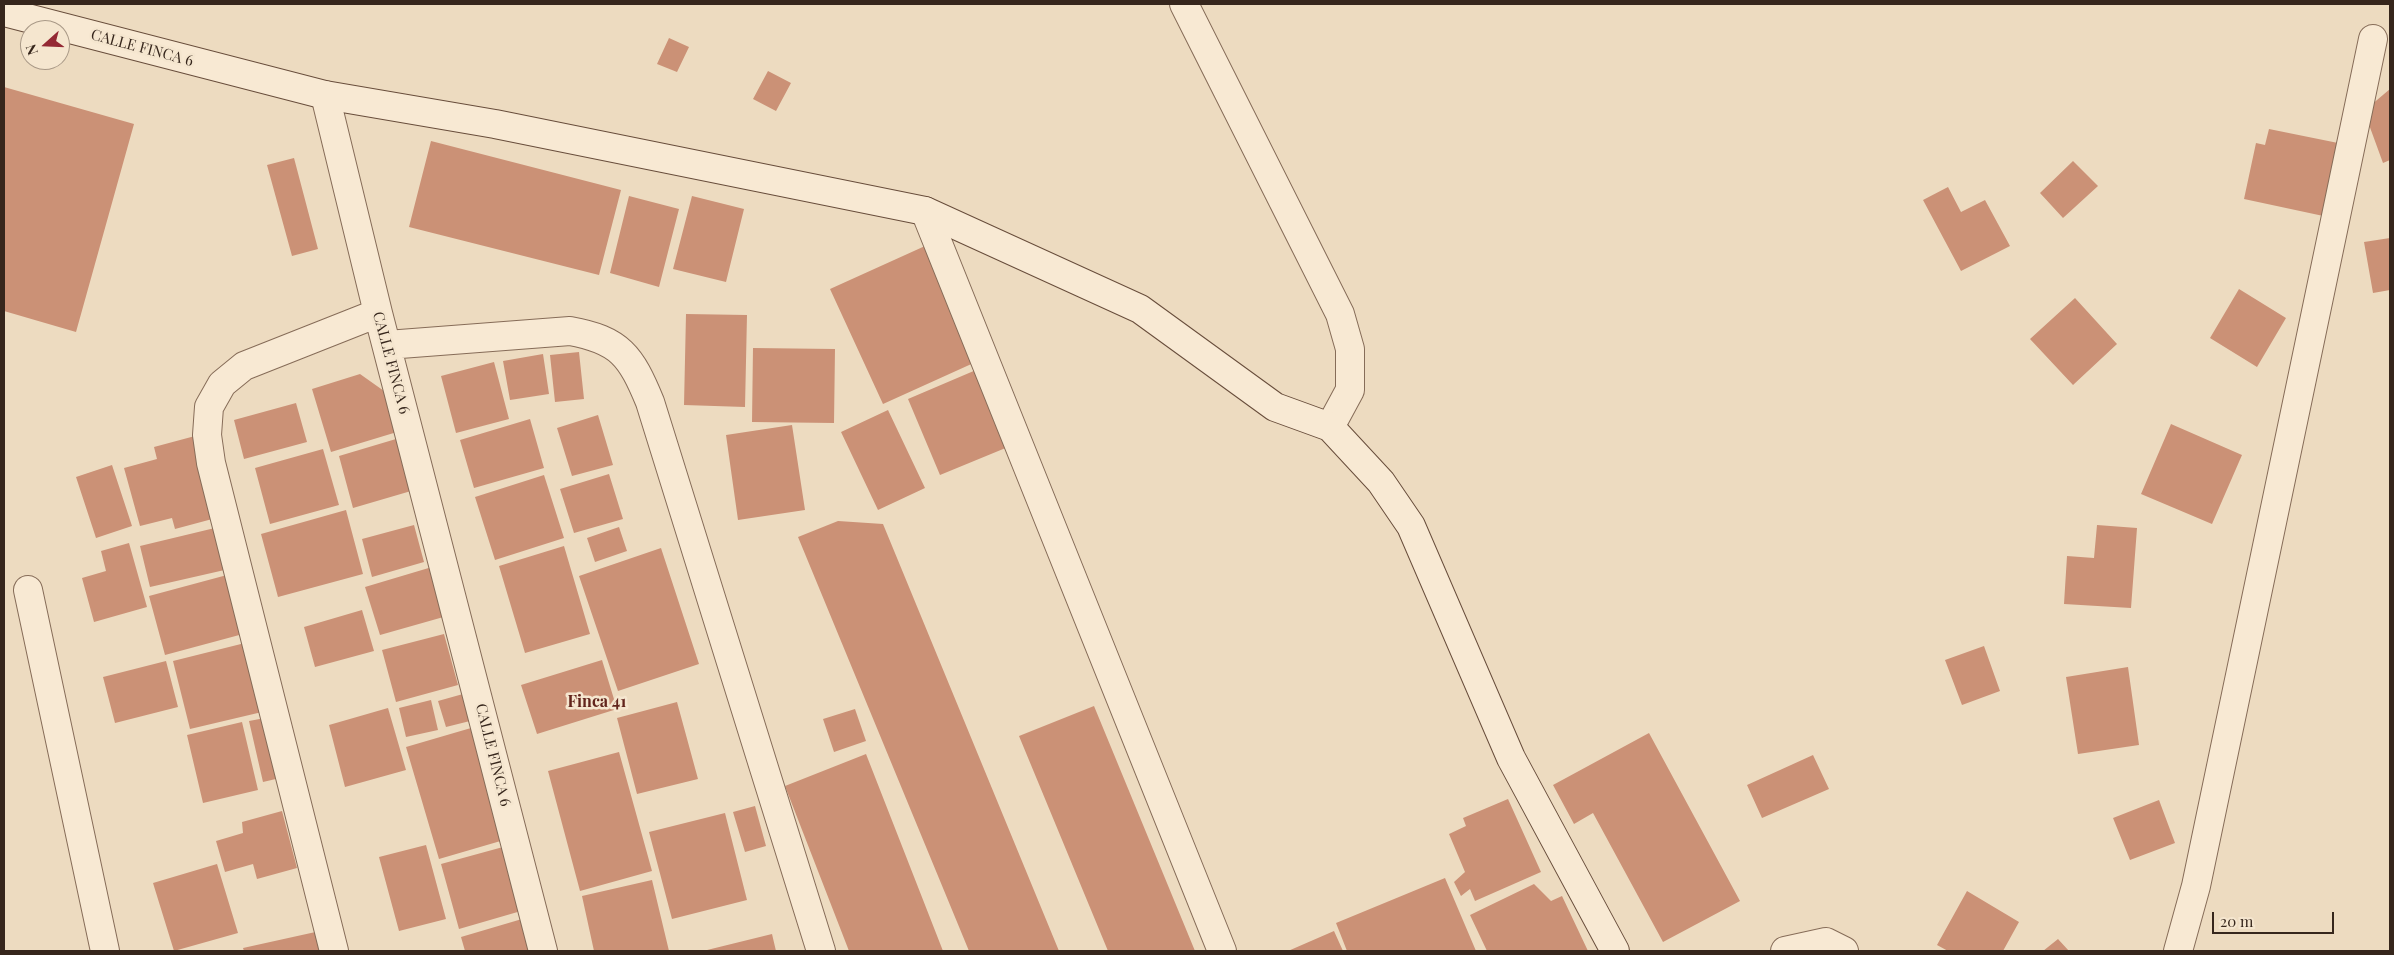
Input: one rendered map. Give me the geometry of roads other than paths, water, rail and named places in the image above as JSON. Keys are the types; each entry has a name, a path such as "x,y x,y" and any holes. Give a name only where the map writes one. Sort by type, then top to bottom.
{"street":[{"path":"1184,4 1340,314 1350,348 1350,390 1330,427"},
{"name":"CALLE FINCA 6","path":"4,12 326,95 378,313 543,951"},
{"path":"2178,951 2196,886 2373,39"},
{"path":"326,95 495,124 925,211 1140,308 1275,407 1330,427 1381,482 1411,526 1511,758 1615,951"},
{"path":"925,211 1222,951"},
{"path":"334,951 211,463 207,426 209,407 222,384 244,366 378,313"},
{"path":"387,345 570,331 596,336 621,350 634,368 650,402 821,951"},
{"path":"28,590 105,951"},
{"path":"1784,951 1826,942 1844,951"}],"district":[{"name":"Finca 41","path":"597,702"}]}
